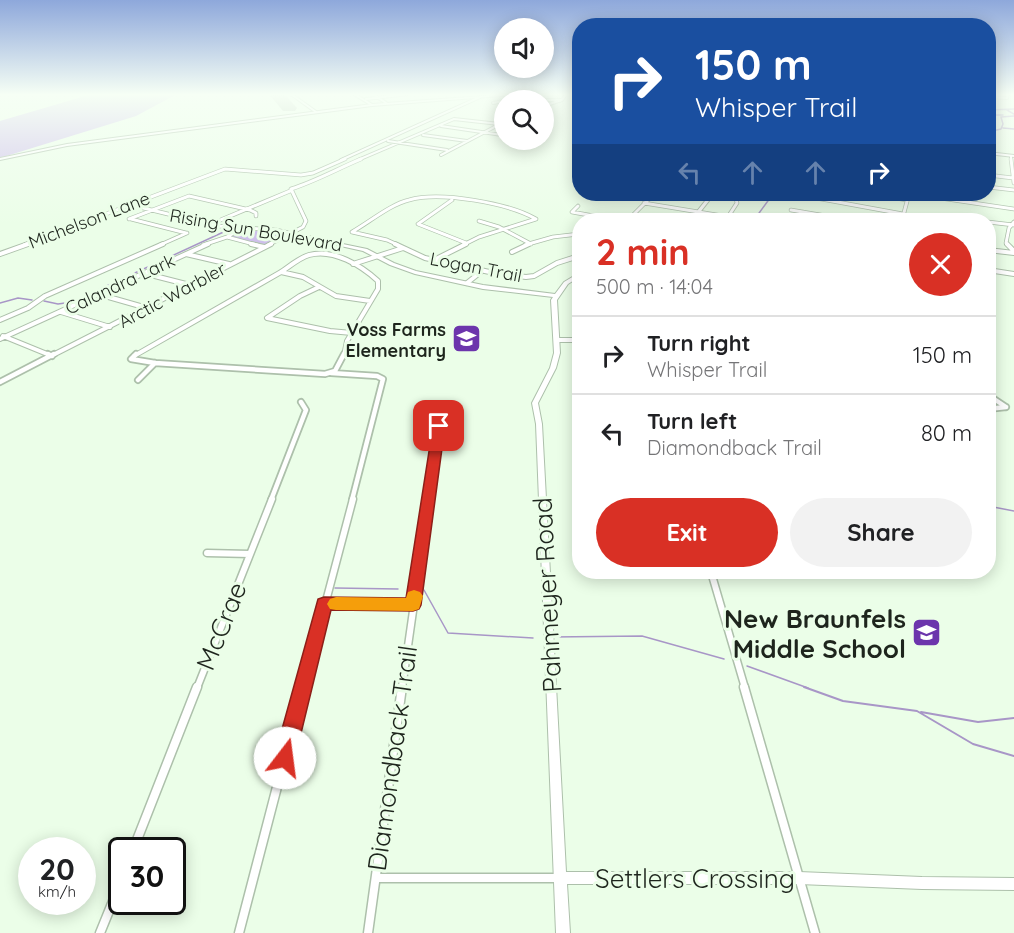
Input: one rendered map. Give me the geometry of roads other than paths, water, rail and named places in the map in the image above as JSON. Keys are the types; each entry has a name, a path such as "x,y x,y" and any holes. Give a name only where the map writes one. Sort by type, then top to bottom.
{"street":[{"path":"0,159 67,145 123,138"},
{"name":"Michelson Lane","path":"0,254 230,168 311,174 391,138"},
{"path":"210,224 317,181 323,175 381,149 414,138"},
{"path":"445,138 467,141"},
{"path":"441,154 474,138"},
{"path":"388,141 449,150"},
{"path":"996,155 1013,156 1014,183"},
{"path":"996,176 1014,178"},
{"path":"996,188 1014,190"},
{"path":"291,190 307,222 291,234"},
{"path":"0,320 28,308 45,296 187,233 129,219 151,210 189,196 247,209 256,213 256,216"},
{"name":"Logan Trail","path":"452,200 421,197 408,200 352,232 387,240 420,257 482,271 532,277 557,263 572,258"},
{"path":"434,260 466,243 536,219 506,207 452,200 418,224 466,243"},
{"path":"635,213 644,203 701,213 710,205 710,201"},
{"path":"832,201 898,213"},
{"path":"960,201 1014,209"},
{"name":"Rising Sun Boulevard","path":"129,205 210,224 291,234 360,249 402,268 467,283 556,296"},
{"path":"577,213 572,212 578,206"},
{"path":"791,210 809,213"},
{"path":"479,220 531,244"},
{"path":"996,223 1013,224 1006,243 1014,252"},
{"name":"Calandra Lark","path":"1,337 61,312 184,254 227,237 240,229"},
{"name":"Arctic Warbler","path":"0,382 291,234"},
{"path":"512,252 531,244 572,234"},
{"path":"227,237 264,247"},
{"path":"352,264 403,248"},
{"path":"996,251 1014,252"},
{"path":"184,254 231,264"},
{"path":"239,933 383,381 381,377 154,363 131,359 314,254 352,264 378,281 378,288 345,345 344,355 338,367 330,373"},
{"path":"467,283 482,271"},
{"path":"996,271 1014,274 1014,283"},
{"path":"281,272 303,277 341,297 370,301"},
{"path":"143,273 190,285"},
{"path":"556,296 572,280"},
{"path":"319,287 300,296 267,318 330,331 352,333"},
{"path":"98,294 147,308"},
{"name":"Pahmeyer Road","path":"556,296 553,304 555,360 538,394 535,408 539,424 563,933"},
{"path":"61,312 110,327"},
{"path":"1,337 52,356"},
{"path":"556,340 572,340"},
{"path":"138,380 154,363"},
{"path":"996,400 1006,407 996,408"},
{"name":"McCrae","path":"138,837 306,410 301,402"},
{"name":"Diamondback Trail","path":"368,933 442,404"},
{"path":"207,553 250,554"},
{"path":"713,579 815,933"},
{"path":"324,604 413,605"},
{"name":"Settlers Crossing","path":"376,878 799,878 1014,884"},
{"path":"100,933 108,913"}],"waterway":[{"path":"759,213 768,201"},
{"path":"44,301 58,304 72,302 230,229"},
{"path":"0,303 18,298 32,300"},
{"path":"996,508 1014,511"},
{"path":"335,588 398,589"},
{"path":"424,590 448,633 533,638"},
{"path":"552,637 642,636 724,659"},
{"path":"747,666 808,688"},
{"path":"804,687 843,701 917,711 973,744 1014,756"},
{"path":"921,712 978,722 1014,718"}],"place":[{"name":"Voss Farms Elementary","path":"467,339"},
{"name":"New Braunfels Middle School","path":"927,633"}]}
